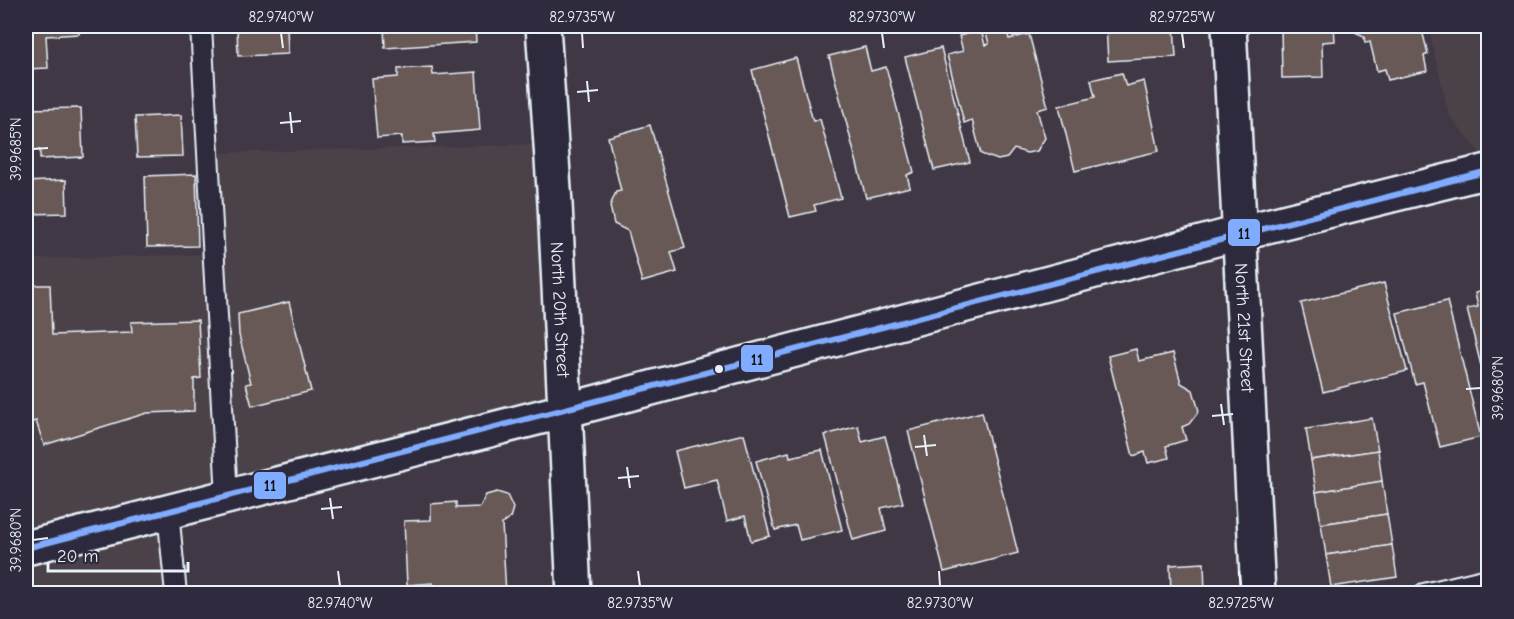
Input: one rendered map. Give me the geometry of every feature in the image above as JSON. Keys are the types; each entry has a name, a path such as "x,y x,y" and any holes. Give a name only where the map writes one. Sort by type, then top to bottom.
{"street":[{"name":"North 20th Street","path":"543,26 555,204 574,594"},
{"name":"North 21st Street","path":"1229,26 1258,594"},
{"path":"26,548 564,411 1239,233 1488,171"}],"lane":[{"path":"201,26 227,497"},
{"path":"168,512 176,594"},
{"path":"1424,594 1488,579"}],"shaded area":[{"path":"1428,26 1488,26 1488,162 1449,115"},
{"path":"550,144 565,396 182,497 186,593 26,593 26,259 225,254 220,153"}],"building":[{"path":"26,26 79,26 79,34 46,36 48,68 26,69"},
{"path":"237,26 287,26 288,54 238,56"},
{"path":"384,26 475,26 476,42 385,48"},
{"path":"1006,26 1009,39 1029,34 1048,107 1037,110 1045,138 1037,151 1027,153 1014,149 1007,158 998,160 981,154 972,120 964,123 947,55 963,51 959,36 981,30 985,45 989,44 985,29"},
{"path":"1106,26 1174,26 1176,57 1108,61"},
{"path":"1281,26 1334,26 1335,41 1322,42 1323,77 1282,78"},
{"path":"1353,26 1421,26 1428,54 1424,56 1427,71 1388,80 1385,69 1377,71 1370,42 1365,43 1364,36 1355,32"},
{"path":"865,47 871,71 886,67 914,172 907,175 910,187 866,198 829,56"},
{"path":"941,48 970,162 934,170 905,57"},
{"path":"796,58 813,121 820,119 841,198 814,205 816,211 790,217 752,70"},
{"path":"432,67 433,75 476,72 480,130 434,134 435,142 402,144 402,136 377,138 372,79 398,77 398,69"},
{"path":"1122,73 1126,86 1144,81 1159,151 1075,171 1059,106 1095,97 1091,80"},
{"path":"81,108 83,157 40,159 40,150 26,151 26,109"},
{"path":"181,115 183,156 137,157 135,117"},
{"path":"650,125 685,248 671,252 677,272 642,282 628,231 614,224 610,206 616,192 621,191 608,137"},
{"path":"196,174 198,246 147,247 145,176"},
{"path":"66,180 67,213 30,214 32,232 26,233 26,182"},
{"path":"26,264 31,264 31,285 50,285 52,335 132,332 131,322 198,320 201,378 194,379 194,411 147,413 44,445 36,421 26,424"},
{"path":"1384,283 1407,371 1323,392 1301,303"},
{"path":"1488,290 1488,394 1467,309 1478,307 1475,293"},
{"path":"1447,301 1481,437 1440,447 1423,382 1415,384 1397,313"},
{"path":"289,302 311,391 252,406 246,384 251,383 239,335 238,314"},
{"path":"1136,349 1139,361 1173,353 1181,383 1193,390 1199,411 1189,424 1182,427 1186,440 1166,446 1169,458 1148,463 1145,452 1133,456 1108,356"},
{"path":"982,412 1018,553 944,572 908,431"},
{"path":"1372,418 1378,450 1311,460 1306,429"},
{"path":"858,426 862,442 885,436 903,503 881,508 886,531 853,540 825,435"},
{"path":"744,434 770,536 751,541 745,516 727,521 717,480 684,488 675,451"},
{"path":"822,450 842,530 800,540 796,525 775,530 756,461 789,452 790,457"},
{"path":"1378,450 1382,481 1316,492 1311,460"},
{"path":"1382,481 1387,514 1321,524 1316,492"},
{"path":"497,492 507,495 513,508 510,518 502,524 506,594 434,594 433,583 407,585 404,521 431,520 431,504 456,502 456,508 480,507 486,495"},
{"path":"1387,514 1392,545 1326,555 1321,524"},
{"path":"1392,545 1397,577 1331,587 1326,555"},
{"path":"1204,563 1205,594 1171,594 1170,565"}],"transit line":[{"name":"11","path":"26,548 1488,171"}]}
